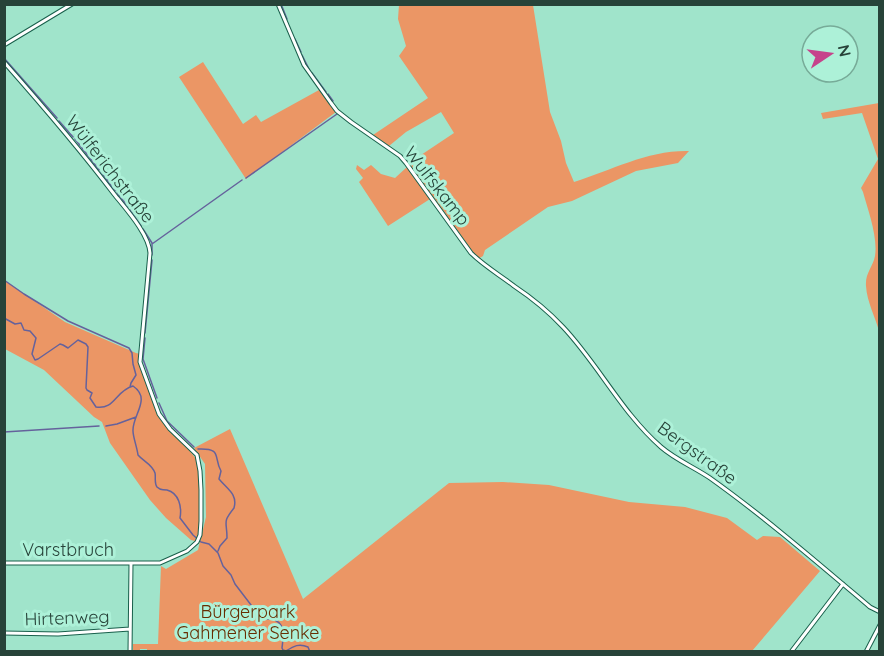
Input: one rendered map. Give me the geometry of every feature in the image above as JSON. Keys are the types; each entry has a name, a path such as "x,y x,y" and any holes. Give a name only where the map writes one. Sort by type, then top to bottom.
{"street":[{"path":"4,45 72,4"},
{"name":"Wulfskamp","path":"278,4 304,65 331,103 344,116 399,155 466,246"},
{"name":"Wülferichstraße","path":"4,62 100,175 129,213 148,244 150,253 141,362 159,414 170,429 193,450 199,460 202,499 200,535 197,542 187,552 160,563 131,564"},
{"name":"Bergstraße","path":"466,246 482,264 520,290 561,325 579,345 640,426 660,447 709,478 879,612"},
{"name":"Varstbruch","path":"4,563 131,564"},
{"path":"130,651 131,564"},
{"path":"791,651 843,584"},
{"path":"866,651 879,625"},
{"name":"Hirtenweg","path":"4,633 58,634 130,629"}],"green space":[{"path":"399,5 533,5 550,112 574,182 645,157 689,151 678,163 636,171 572,201 548,207 485,250 483,256 478,259 409,163 454,133 441,112 406,132 389,146 373,135 428,98 399,56 406,46 398,19"},
{"path":"203,62 243,124 256,115 261,122 319,90 336,112 246,179 179,77"},
{"path":"880,103 879,331 869,303 866,286 875,256 874,232 861,188 878,159 862,113 823,119 821,113"},
{"path":"357,165 364,170 371,165 381,174 395,178 407,167 430,199 388,226 359,182 363,178 356,169"},
{"path":"4,280 65,322 140,354 140,363 159,415 199,462 201,518 195,541 166,518 150,500 110,443 102,422 44,370 5,349"},
{"name":"Bürgerpark Gahmener Senke","path":"230,429 303,599 449,483 503,482 549,485 629,502 685,507 727,518 757,540 763,536 780,537 820,571 752,651 147,652 147,649 140,649 133,652 133,644 158,644 161,566 166,569 198,550 206,517 205,464 194,448"}],"waterway":[{"path":"281,4 287,19"},
{"path":"295,39 301,52"},
{"path":"302,55 310,71"},
{"path":"4,58 57,118"},
{"path":"312,73 326,92"},
{"path":"328,94 333,101"},
{"path":"246,178 337,114"},
{"path":"59,121 73,137"},
{"path":"75,139 99,170"},
{"path":"101,172 115,191"},
{"path":"152,244 242,180"},
{"path":"117,193 128,207"},
{"path":"130,210 141,226"},
{"path":"143,229 152,243 152,255"},
{"path":"145,333 152,260"},
{"path":"4,280 68,321 129,348 136,375 130,387"},
{"path":"4,318 15,324 21,323 24,330 30,331 36,338 32,354 35,360 60,344 68,348 78,340 86,344 88,347 86,388 92,393 90,398 96,407 107,406 127,388 133,386 138,391 141,402 133,431 138,455 154,470 157,487 177,497 180,505 180,518 193,535 201,542 209,544 218,553 223,566 261,618 280,623 283,631 283,650 302,645 308,647 310,652"},
{"path":"145,338 143,359 157,398"},
{"path":"159,403 167,421 194,447"},
{"path":"106,426 136,417"},
{"path":"4,432 99,426"},
{"path":"198,449 211,450 216,454 221,471 219,479 231,492 235,503 226,522 227,538 218,551"}]}
